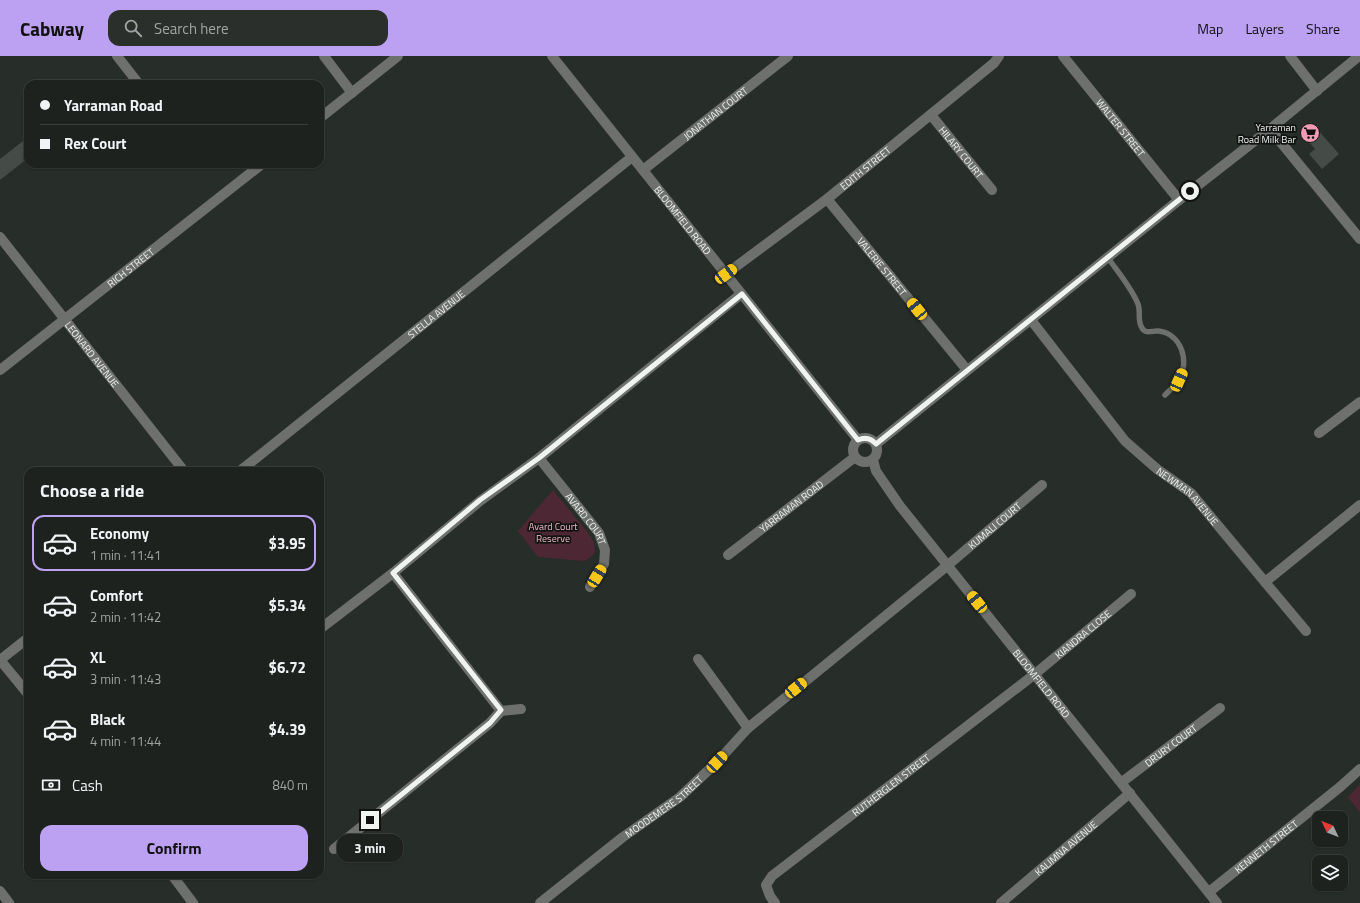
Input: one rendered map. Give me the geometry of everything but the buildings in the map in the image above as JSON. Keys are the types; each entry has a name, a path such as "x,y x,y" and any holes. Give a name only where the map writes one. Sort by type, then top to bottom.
{"street":[{"path":"117,56 136,80"},
{"path":"324,56 352,93"},
{"path":"324,115 398,56"},
{"name":"BLOOMFIELD ROAD","path":"552,56 858,440"},
{"name":"JONATHAN COURT","path":"643,170 788,56"},
{"name":"EDITH STREET","path":"726,274 827,199 994,63 999,56"},
{"name":"WALTER STREET","path":"1063,56 1179,200"},
{"path":"1290,56 1317,91"},
{"path":"876,444 1359,56"},
{"name":"HILARY COURT","path":"931,115 992,190"},
{"path":"1270,129 1360,239"},
{"name":"STELLA AVENUE","path":"245,467 632,157"},
{"name":"RICH STREET","path":"0,370 257,168"},
{"name":"VALERIE STREET","path":"827,199 967,370"},
{"name":"LEONARD AVENUE","path":"0,237 181,467"},
{"path":"324,626 393,573 480,500 539,458 742,294"},
{"name":"NEWMAN AVENUE","path":"1031,320 1125,441 1157,469 1191,493 1306,631"},
{"path":"1319,433 1360,402"},
{"path":"870,439 876,444 877,454 873,460 866,463 855,457 853,454 854,446 858,440 870,439"},
{"name":"YARRAMAN ROAD","path":"728,555 855,457"},
{"name":"AVARD COURT","path":"539,458 599,533 605,550 604,564 590,587"},
{"name":"BLOOMFIELD ROAD","path":"873,460 876,471 900,506 1122,782 1217,903"},
{"name":"KUMALI COURT","path":"948,565 1042,485"},
{"path":"1265,582 1360,505"},
{"name":"MOODEMERE STREET","path":"540,903 623,837 680,797 717,762 748,728 948,565"},
{"path":"393,573 501,710"},
{"name":"KIANDRA CLOSE","path":"1035,674 1131,594"},
{"path":"24,641 0,660 24,689"},
{"path":"698,660 748,728"},
{"name":"RUTHERGLEN STREET","path":"776,903 770,896 766,885 772,876 1035,674"},
{"name":"DRURY COURT","path":"1122,782 1220,708"},
{"path":"334,849 490,723 501,710 521,709"},
{"name":"KENNETH STREET","path":"1209,892 1340,787 1360,769"},
{"name":"KALIMNA AVENUE","path":"1001,903 1130,793"},
{"path":"175,879 193,903"},
{"path":"0,891 9,903"}],"lane":[{"path":"1108,258 1129,286 1138,306 1140,327 1144,331 1157,331 1177,340 1185,362 1179,380 1165,395"}],"green space":[{"name":"Avard Court Reserve","path":"553,490 589,534 594,543 595,552 591,557 584,561 538,557 518,531"},
{"path":"1360,784 1360,813 1348,797"}],"place":[{"name":"Yarraman Road Milk Bar","path":"1310,133"}],"route":[{"path":"370,820 490,723 501,710 393,573 480,500 539,458 742,294 858,440 866,438 870,439 876,444 882,437 1190,191"}]}
